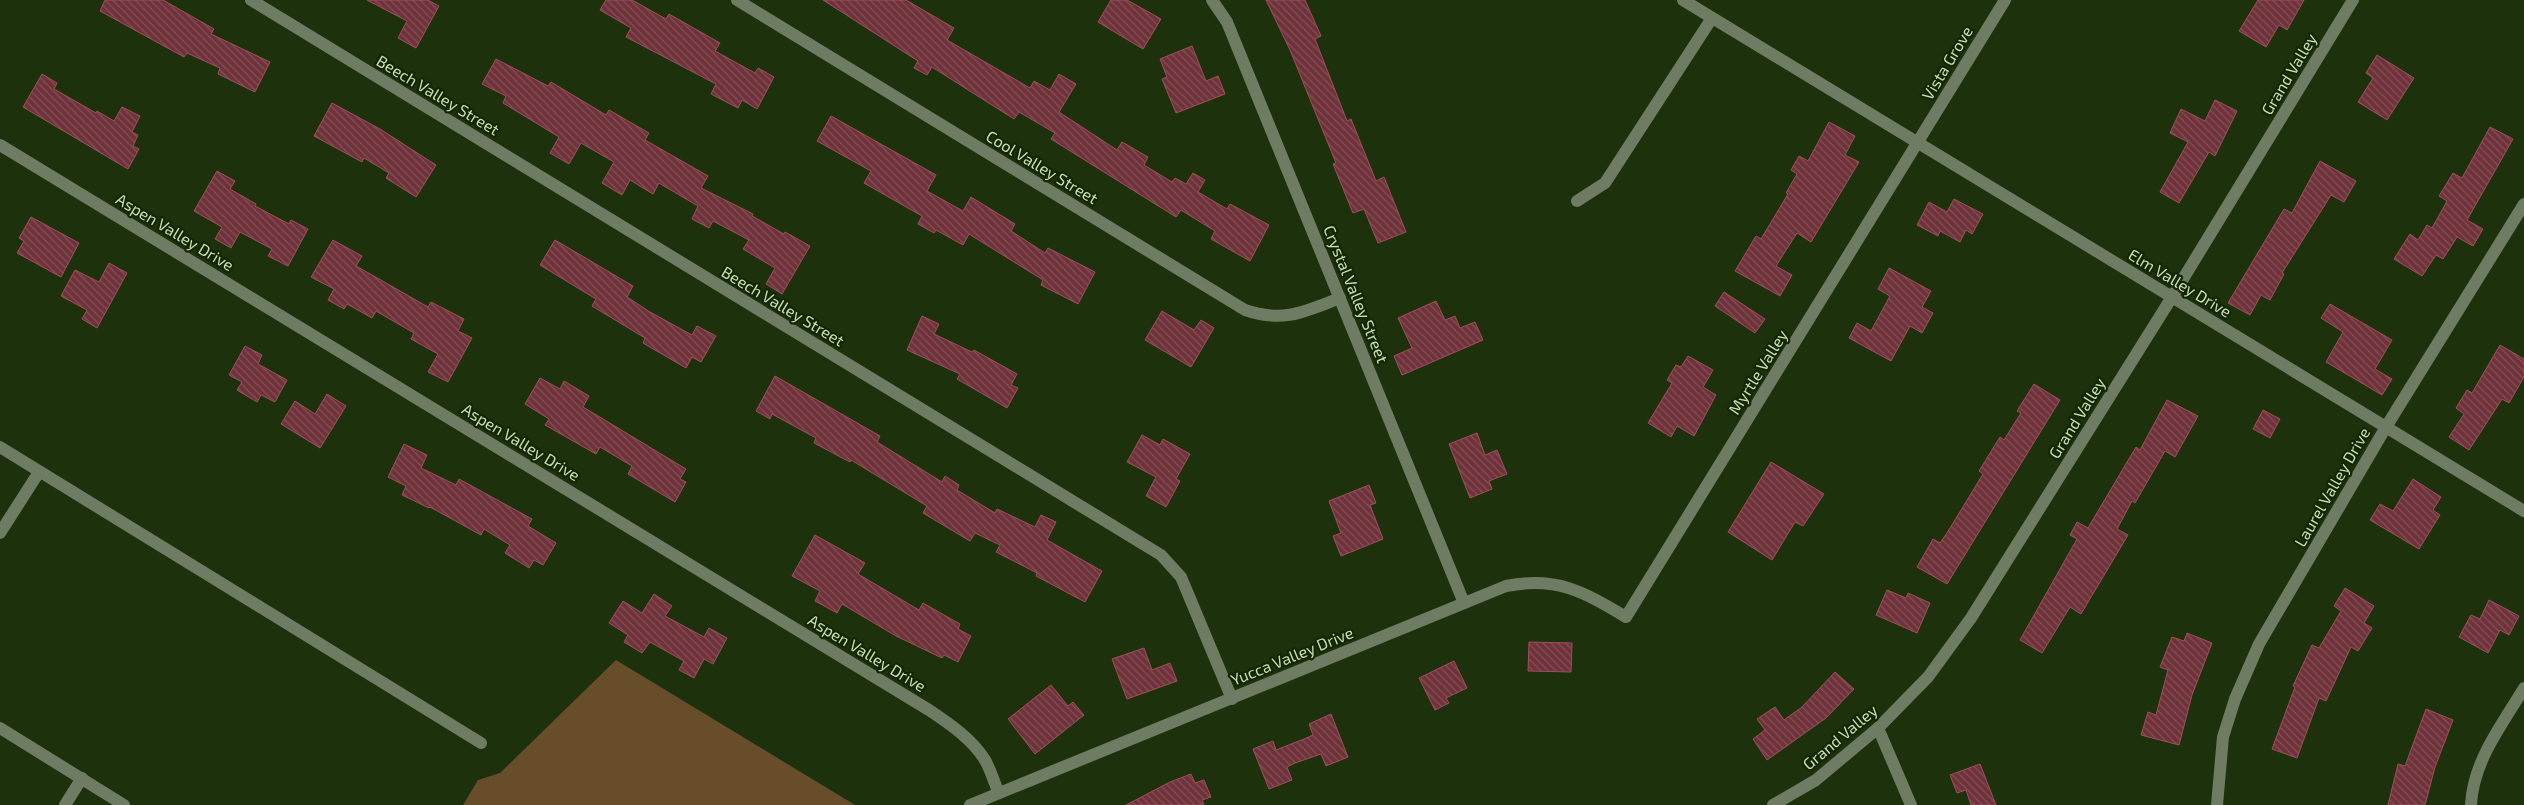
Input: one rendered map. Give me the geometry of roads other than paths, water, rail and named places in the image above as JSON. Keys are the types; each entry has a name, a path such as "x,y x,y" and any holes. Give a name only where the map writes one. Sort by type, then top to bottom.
{"street":[{"name":"Beech Valley Street","path":"251,0 1161,555 1181,577 1232,698"},
{"name":"Cool Valley Street","path":"737,0 1245,310 1268,316 1292,316 1340,298"},
{"name":"Crystal Valley Street","path":"1212,0 1227,22 1464,603"},
{"name":"Elm Valley Drive","path":"1683,0 2524,512"},
{"name":"Vista Grove","path":"1918,143 2004,0"},
{"name":"Grand Valley","path":"1773,805 1816,780 1878,728 1928,677 1971,618 2172,297 2353,0"},
{"path":"1577,202 1605,183 1712,18"},
{"name":"Myrtle Valley","path":"1626,618 1918,143"},
{"name":"Aspen Valley Drive","path":"0,145 930,710 950,724 971,743 985,761 999,793"},
{"name":"Laurel Valley Drive","path":"2217,805 2223,737 2251,660 2386,427 2524,204"},
{"path":"0,447 481,743"},
{"path":"0,533 39,472"},
{"name":"Yucca Valley Drive","path":"970,805 1506,586 1527,582 1548,582 1569,587 1591,596 1626,618"},
{"path":"2471,805 2473,784 2482,759 2524,688"},
{"path":"0,728 124,805"},
{"path":"1878,728 1911,805"},
{"path":"65,805 82,778"}]}
